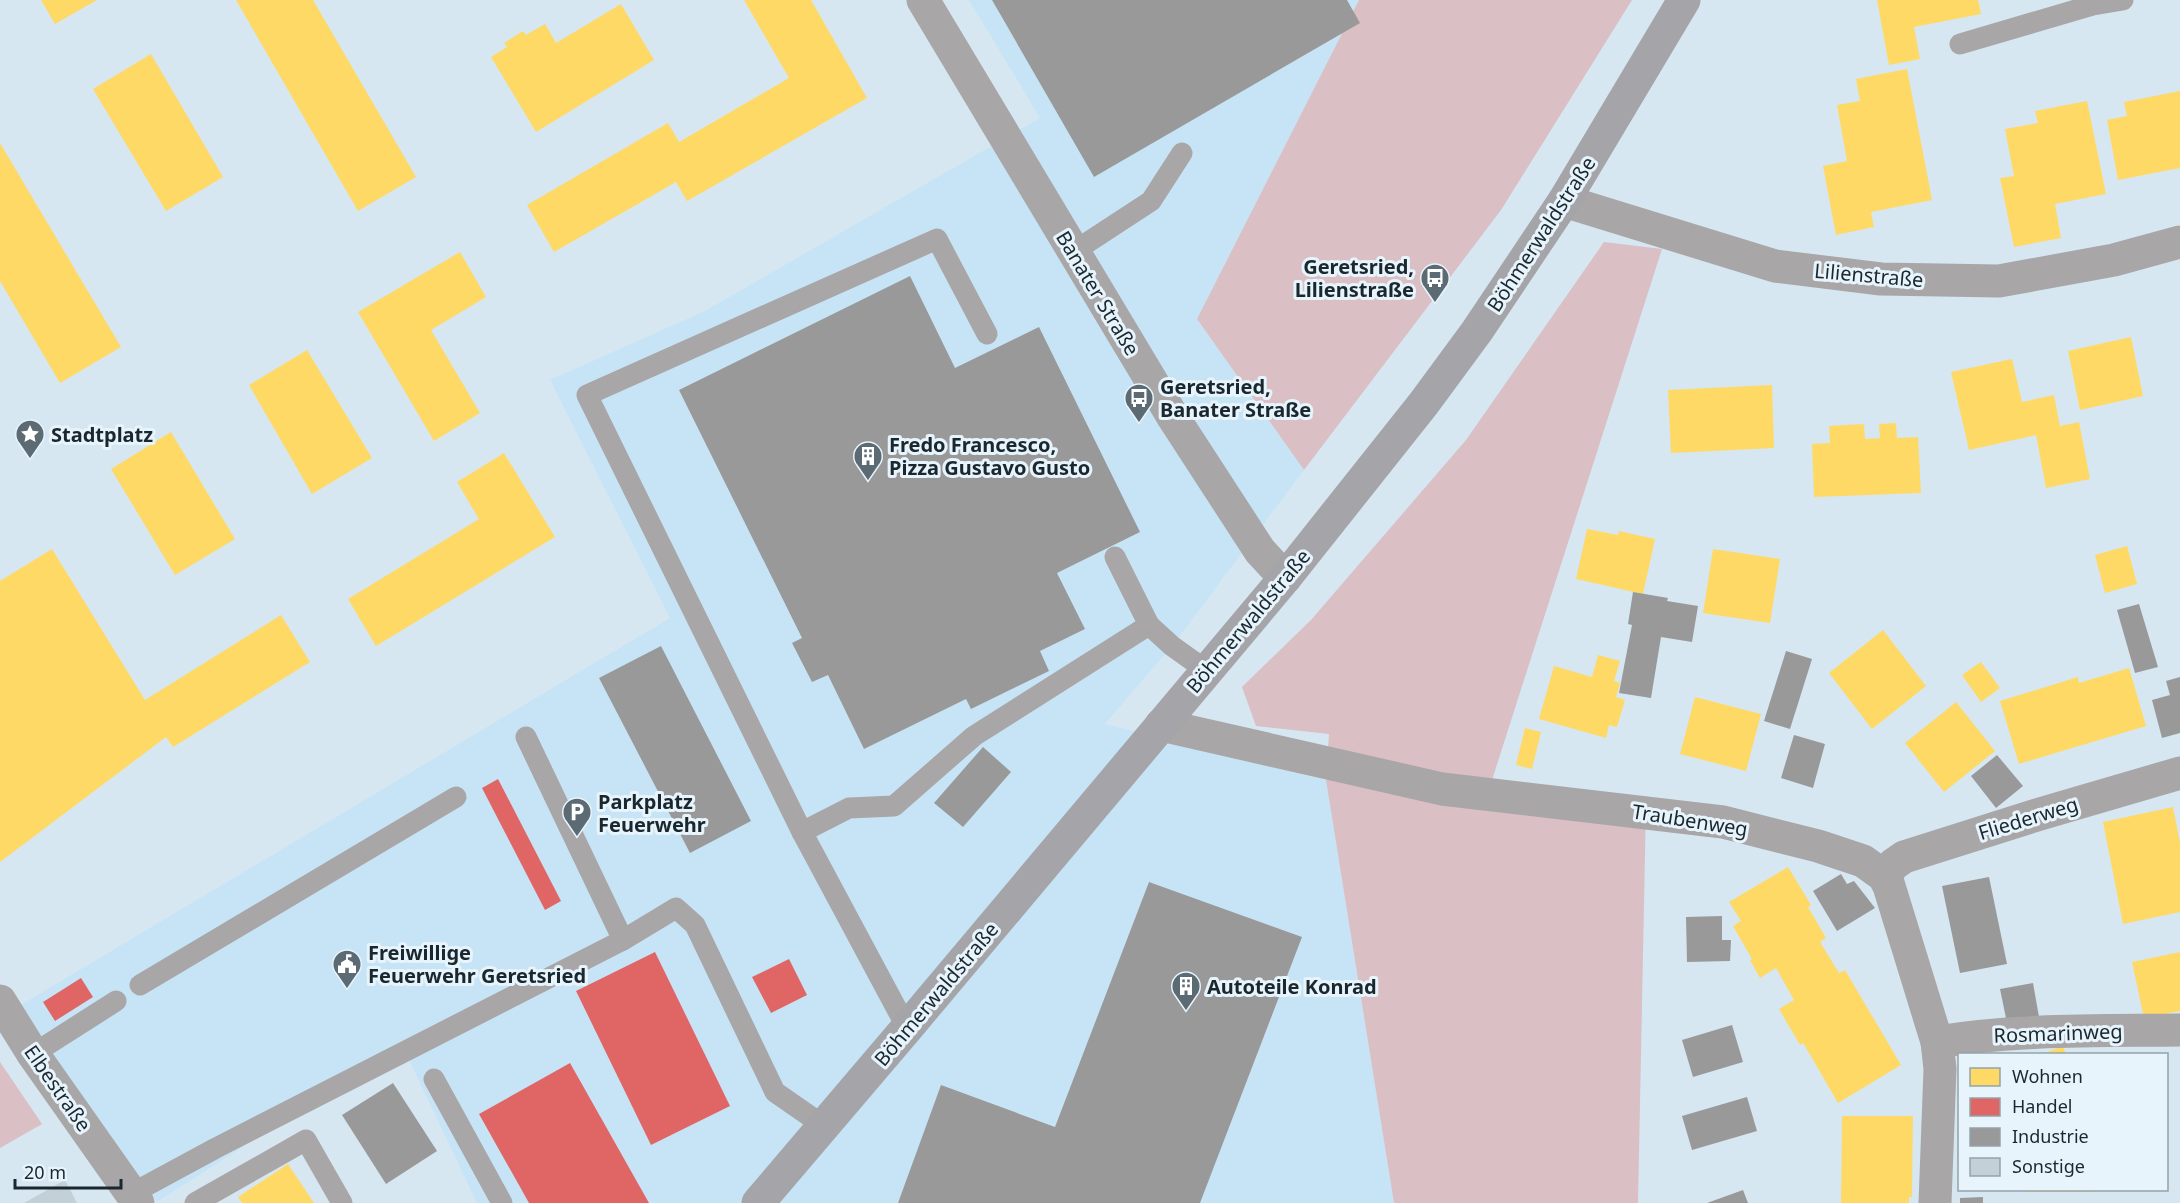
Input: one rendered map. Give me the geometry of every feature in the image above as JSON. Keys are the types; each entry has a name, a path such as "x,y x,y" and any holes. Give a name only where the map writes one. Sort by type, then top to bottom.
{"street":[{"name":"Banater Straße","path":"923,0 1173,417 1260,551 1285,578"},
{"name":"Böhmerwaldstraße","path":"758,1203 1285,578 1431,394 1477,331 1564,201 1684,0"},
{"name":"Lilienstraße","path":"1564,201 1776,266 1881,279 1999,281 2114,260 2180,242"},
{"name":"Traubenweg","path":"1161,725 1442,789 1723,822 1818,846 1863,861 1884,876"},
{"name":"Fliederweg","path":"1884,876 1894,864 1904,857 2180,773"},
{"path":"1884,876 1937,1042 1940,1069 1935,1203"},
{"name":"Elbestraße","path":"0,1001 33,1054 135,1198"},
{"name":"Rosmarinweg","path":"1937,1042 2009,1034 2180,1030"}],"lane":[{"path":"1960,44 2094,5 2123,0"},
{"path":"1073,252 1150,201 1182,153"},
{"path":"907,1028 802,832 587,396 937,239 987,334"},
{"path":"1115,557 1149,624 1172,646 1207,671"},
{"path":"802,832 849,808 894,806 974,736 1149,624"},
{"path":"526,737 623,940"},
{"path":"140,985 456,797"},
{"path":"135,1198 216,1148 623,940 676,908 695,925 775,1092 824,1126"},
{"path":"33,1054 116,1001"},
{"path":"434,1079 502,1203"},
{"path":"195,1203 306,1140 342,1203"}],"shaded area":[{"path":"969,0 1359,0 1197,319 1304,470 1172,646 1105,724 1326,780 1394,1203 477,1203 402,1045 157,1202 55,1064 19,1006 670,618 550,380 705,311 1040,118"},
{"path":"1359,0 1632,0 1501,210 1304,470 1197,319"},
{"path":"1604,242 1662,249 1492,780 1646,804 1638,1203 1394,1203 1326,780 1329,734 1256,726 1242,687 1311,620 1466,440"},
{"path":"0,1062 42,1124 0,1148"}],"building: Wohnen":[{"path":"41,0 97,0 55,24"},
{"path":"236,0 313,0 416,177 358,211"},
{"path":"744,0 811,0 867,98 687,201 676,182 554,252 527,205 668,123 679,142 789,78"},
{"path":"1877,0 1978,0 1981,14 1914,27 1920,59 1889,65"},
{"path":"621,4 654,60 536,132 491,57 507,47 504,43 523,31 526,35 545,24 556,43"},
{"path":"151,54 223,177 166,211 93,89"},
{"path":"1907,69 1932,200 1871,212 1874,227 1836,235 1823,166 1847,161 1837,105 1860,101 1856,79"},
{"path":"2180,91 2180,168 2118,180 2107,120 2127,116 2124,102"},
{"path":"2087,101 2106,194 2055,204 2061,238 2014,247 2000,178 2014,176 2005,129 2038,123 2035,111"},
{"path":"0,143 121,347 60,383 0,281"},
{"path":"460,252 486,297 431,330 480,413 434,441 358,312"},
{"path":"2131,337 2143,396 2080,410 2068,351"},
{"path":"307,350 372,458 312,494 249,385"},
{"path":"2012,359 2022,402 2054,395 2060,426 2079,422 2090,479 2046,488 2036,435 1969,450 1951,372"},
{"path":"1772,385 1774,448 1671,453 1668,390"},
{"path":"1896,423 1897,438 1918,437 1921,493 1814,497 1812,444 1830,443 1829,426 1864,424 1865,439 1880,438 1879,424"},
{"path":"171,432 235,539 175,575 111,469"},
{"path":"504,453 555,537 376,646 348,599 479,519 457,482"},
{"path":"1587,529 1618,535 1619,531 1655,539 1643,594 1576,579"},
{"path":"2127,546 2137,584 2105,593 2095,555"},
{"path":"52,549 145,700 281,615 310,662 173,747 166,737 0,862 0,581"},
{"path":"1713,549 1780,559 1770,623 1703,613"},
{"path":"1883,630 1926,686 1872,729 1829,673"},
{"path":"1598,655 1620,661 1614,681 1620,683 1616,697 1625,700 1617,727 1609,725 1606,738 1539,719 1554,666 1592,677"},
{"path":"1981,662 2000,688 1981,702 1962,675"},
{"path":"2129,668 2146,726 2019,764 2000,701 2078,677 2079,683"},
{"path":"1695,697 1761,714 1746,771 1680,754"},
{"path":"1956,702 1995,751 1944,792 1905,743"},
{"path":"1525,728 1541,732 1532,769 1516,765"},
{"path":"2173,807 2180,843 2180,912 2123,924 2103,822"},
{"path":"1788,867 1811,905 1808,907 1826,938 1820,942 1839,973 1845,970 1901,1065 1838,1103 1805,1046 1803,1043 1800,1045 1779,1009 1794,1000 1776,968 1760,978 1733,926 1741,921 1729,902"},
{"path":"2180,952 2180,1011 2144,1018 2132,962"},
{"path":"2063,1046 2066,1053 2045,1053"},
{"path":"1842,1116 1913,1116 1912,1197 1909,1197 1909,1203 1841,1203"},
{"path":"288,1164 314,1203 242,1203 238,1197"},
{"path":"2025,1191 2091,1191 2091,1192"}],"building: Handel":[{"path":"498,779 561,901 545,910 482,788"},
{"path":"655,952 730,1106 651,1145 576,991"},
{"path":"789,959 807,995 771,1013 752,977"},
{"path":"81,978 93,997 55,1021 43,1002"},
{"path":"570,1063 649,1203 529,1203 479,1114"}],"building: Industrie":[{"path":"992,0 1347,0 1360,23 1094,177"},
{"name":"Fredo Francesco, Pizza Gustavo Gusto","path":"910,276 955,368 1039,327 1140,532 1057,573 1085,629 1040,651 1049,671 971,709 966,699 864,749 828,675 812,682 792,643 802,638 679,390"},
{"path":"1633,592 1698,606 1692,642 1661,637 1651,698 1619,693 1632,625 1628,624"},
{"path":"2139,604 2158,667 2135,673 2117,610"},
{"path":"661,646 751,821 690,853 599,678"},
{"path":"1786,651 1812,659 1790,729 1764,721"},
{"path":"2180,677 2180,733 2162,738 2152,700 2170,695 2166,681"},
{"path":"1794,735 1825,744 1813,788 1781,778"},
{"path":"983,747 1011,772 963,827 934,803"},
{"path":"1997,755 2023,786 1996,808 1971,776"},
{"path":"1841,874 1847,884 1854,881 1875,908 1837,931 1813,891"},
{"path":"1989,877 2007,964 1960,973 1942,886"},
{"name":"Autoteile Konrad","path":"1149,882 1302,937 1200,1203 898,1203 941,1085 1055,1127"},
{"path":"1722,916 1722,940 1731,940 1730,961 1687,962 1686,917"},
{"path":"2033,983 2039,1017 2007,1023 2000,989"},
{"path":"1732,1025 1743,1062 1693,1077 1682,1040"},
{"path":"393,1083 437,1151 386,1184 342,1115"},
{"path":"1747,1097 1757,1131 1692,1150 1682,1116"},
{"path":"1743,1190 1748,1203 1707,1203"},
{"path":"1983,1197 1983,1203 1960,1203 1960,1198"}],"building: Sonstige":[{"path":"65,1180 77,1203 24,1203"}],"place":[{"name":"Geretsried, Lilienstraße","path":"1435,304"},
{"name":"Geretsried, Banater Straße","path":"1139,424"},
{"name":"Stadtplatz","path":"30,460"},
{"name":"Fredo Francesco, Pizza Gustavo Gusto","path":"868,482"},
{"name":"Parkplatz Feuerwehr","path":"577,838"},
{"name":"Freiwillige Feuerwehr Geretsried","path":"347,990"},
{"name":"Autoteile Konrad","path":"1186,1012"}]}
